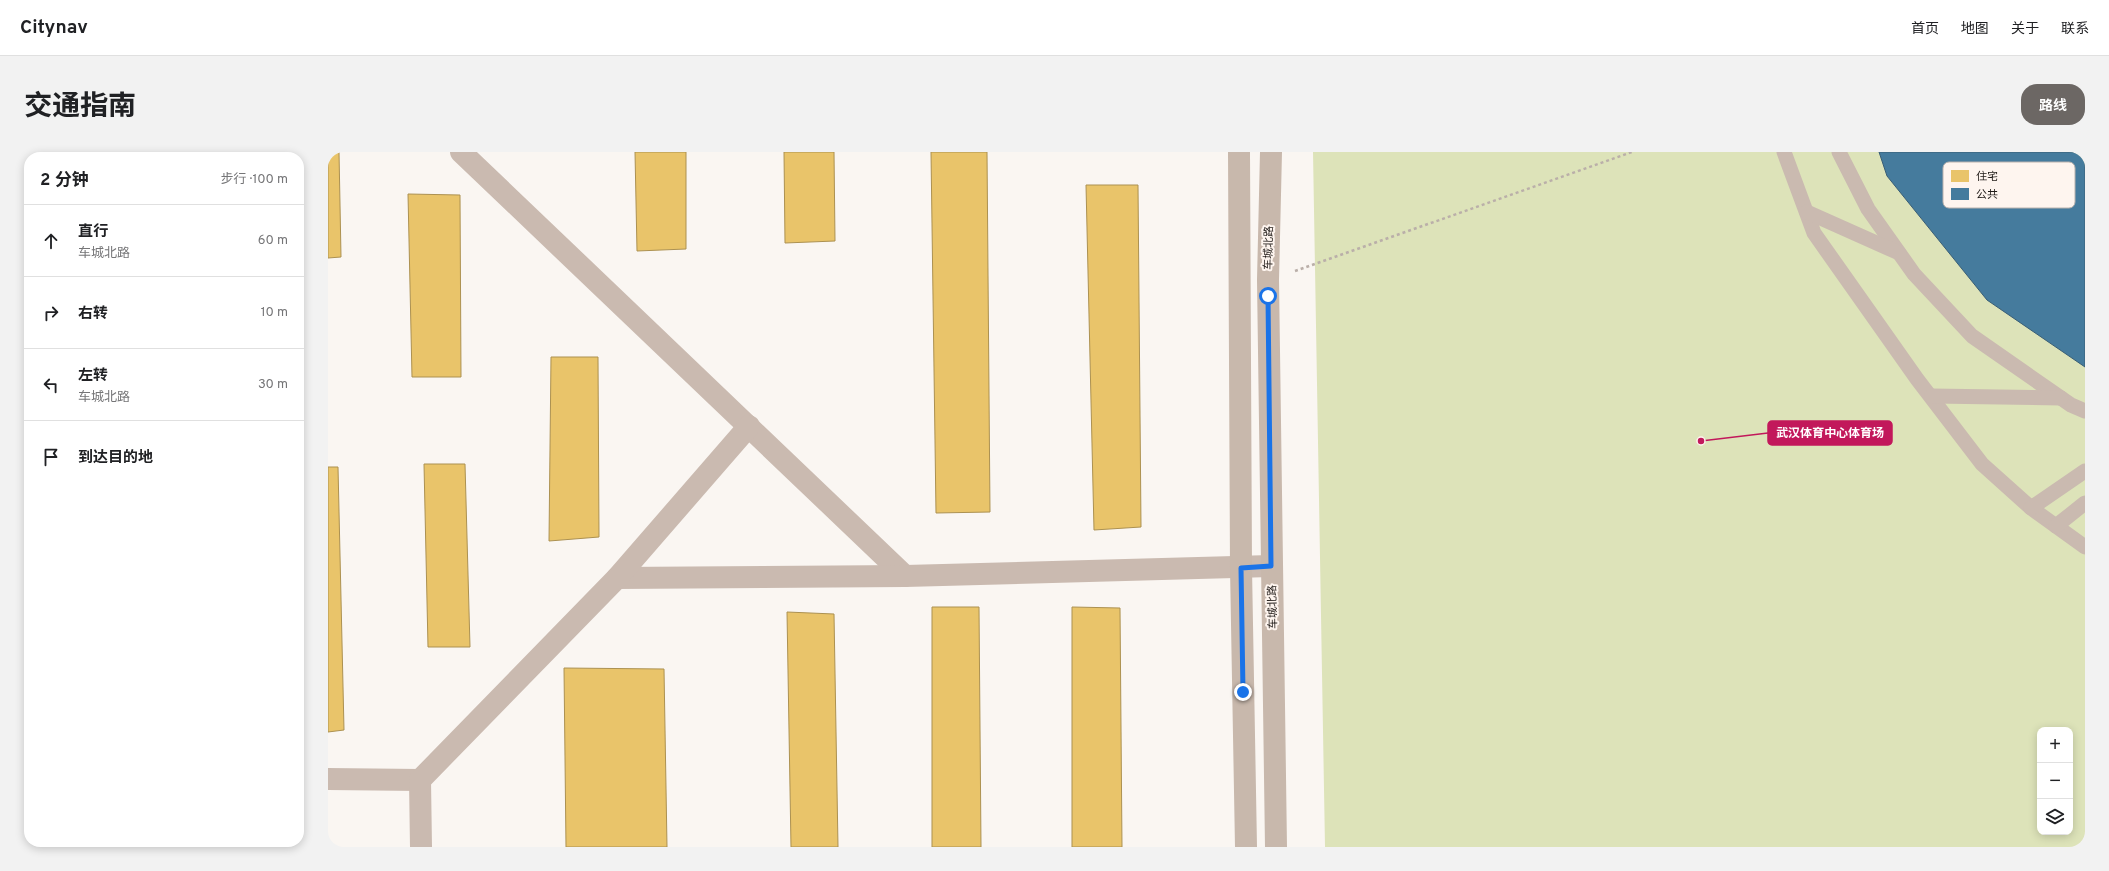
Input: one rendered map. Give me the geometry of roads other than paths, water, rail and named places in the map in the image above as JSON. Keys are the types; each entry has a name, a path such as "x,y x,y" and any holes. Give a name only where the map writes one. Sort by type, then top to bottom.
{"main road":[{"path":"1239,152 1241,568 1246,847"},
{"name":"车城北路","path":"1271,152 1268,280 1276,847"}],"street":[{"path":"461,152 905,576"},
{"path":"421,847 420,780 616,578 749,426"},
{"path":"616,578 905,576 1271,566"},
{"path":"328,779 420,780"}],"lane":[{"path":"1784,152 1814,233 1982,464 2031,508 2085,547"},
{"path":"1839,152 1868,209 1899,254 1914,274 1972,336 2061,398 2085,411"},
{"path":"1807,212 1899,254"},
{"path":"1932,396 2061,398"},
{"path":"2031,508 2085,471"},
{"path":"2056,526 2085,503"}],"place":[{"name":"武汉体育中心体育场","path":"1701,441"}]}
